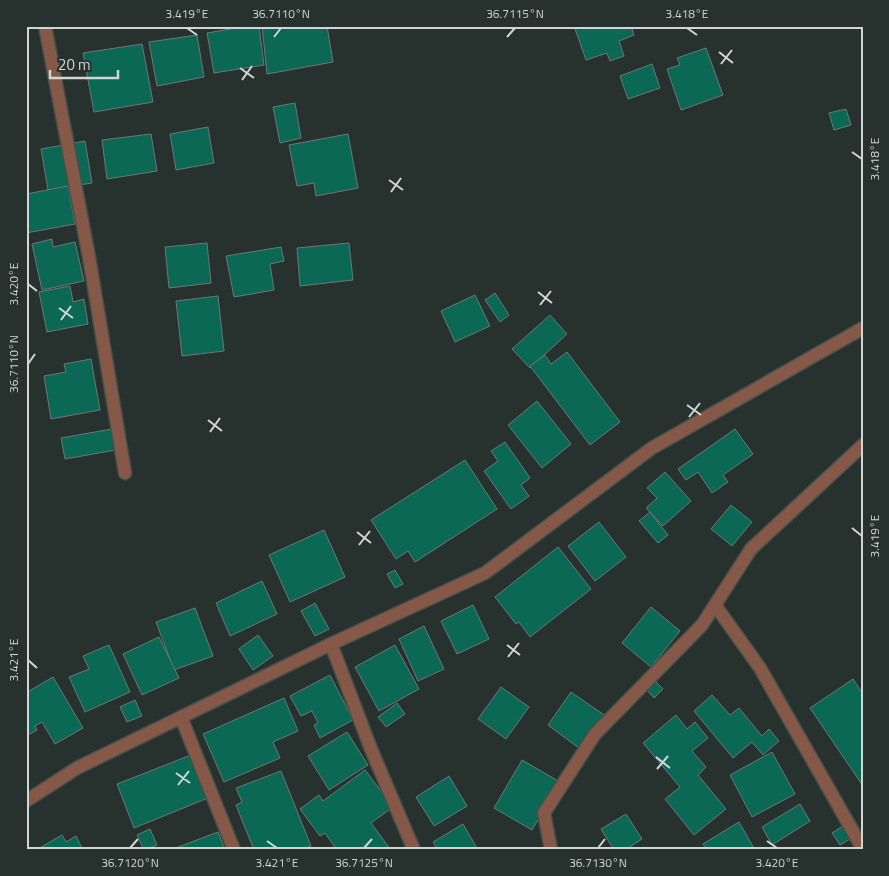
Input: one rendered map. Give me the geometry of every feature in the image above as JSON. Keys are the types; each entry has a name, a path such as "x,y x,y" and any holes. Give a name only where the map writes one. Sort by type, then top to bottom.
{"street":[{"path":"45,26 89,257 125,473"},
{"path":"26,801 77,768 331,644 485,573 652,448 863,328"},
{"path":"551,850 544,813 595,734 702,625 751,549 863,445"},
{"path":"715,606 760,668 863,849"},
{"path":"331,644 371,749 414,850"},
{"path":"181,717 234,850"}],"building":[{"path":"259,26 264,65 214,73 207,33"},
{"path":"262,26 327,26 333,62 267,74"},
{"path":"574,26 631,26 634,35 619,41 624,56 610,61 607,53 586,60"},
{"path":"197,35 204,77 157,86 149,42"},
{"path":"142,44 153,102 94,112 83,53"},
{"path":"706,48 723,95 681,110 667,69 680,65 677,58"},
{"path":"652,64 660,88 628,99 620,76"},
{"path":"295,103 301,138 280,143 273,107"},
{"path":"846,109 851,125 834,130 829,113"},
{"path":"208,127 214,163 176,170 170,134"},
{"path":"151,134 157,171 107,179 102,140"},
{"path":"348,134 358,188 316,196 314,183 297,186 289,145"},
{"path":"85,141 92,183 48,190 41,149"},
{"path":"68,186 75,224 26,233 26,194"},
{"path":"52,239 53,247 75,242 84,281 42,290 32,244"},
{"path":"207,243 211,283 169,288 165,247"},
{"path":"349,243 353,280 300,286 297,248"},
{"path":"281,247 284,261 270,264 274,290 234,297 226,256"},
{"path":"70,286 73,302 84,299 88,324 47,332 39,292"},
{"path":"495,293 509,315 500,322 485,300"},
{"path":"475,295 490,326 455,342 441,311"},
{"path":"218,296 224,351 182,356 176,301"},
{"path":"550,315 567,334 530,368 512,349"},
{"path":"567,352 620,422 590,445 530,366 545,355 551,364"},
{"path":"91,359 100,410 51,419 44,376 66,372 64,364"},
{"path":"537,401 571,444 542,468 508,425"},
{"path":"112,429 116,450 65,459 61,438"},
{"path":"735,429 753,454 723,475 728,482 712,493 698,472 686,480 678,469"},
{"path":"505,442 530,478 521,485 529,496 511,509 484,471 498,461 491,451"},
{"path":"465,460 497,509 415,562 408,551 396,559 371,520"},
{"path":"665,472 691,501 663,526 646,508 657,498 647,488"},
{"path":"731,505 752,522 732,546 711,529"},
{"path":"650,512 668,535 658,543 639,521"},
{"path":"599,522 626,557 595,581 568,546"},
{"path":"324,530 345,577 290,602 269,555"},
{"path":"558,547 591,589 530,637 519,622 516,624 495,597"},
{"path":"395,570 403,584 395,588 387,574"},
{"path":"262,581 277,614 230,636 216,603"},
{"path":"315,603 329,629 315,636 301,611"},
{"path":"473,605 489,639 457,654 441,621"},
{"path":"651,607 680,631 651,667 622,643"},
{"path":"195,608 213,656 174,670 156,622"},
{"path":"424,626 444,669 418,681 399,639"},
{"path":"258,635 273,656 253,670 239,649"},
{"path":"159,637 179,678 142,695 123,654"},
{"path":"109,645 130,692 85,712 69,677 89,669 83,656"},
{"path":"395,645 419,689 379,711 355,667"},
{"path":"330,675 353,720 320,738 314,725 318,723 312,711 301,716 290,696"},
{"path":"53,677 83,728 55,744 42,722 35,726 37,730 26,736 26,693"},
{"path":"653,679 663,689 654,698 644,687"},
{"path":"853,679 863,694 863,786 810,708"},
{"path":"501,687 529,707 506,739 478,719"},
{"path":"571,692 607,717 583,751 548,725"},
{"path":"712,695 730,715 739,708 762,736 769,729 779,741 763,755 752,742 733,758 694,711"},
{"path":"284,698 298,731 273,742 280,758 224,782 203,734"},
{"path":"135,700 142,716 127,722 120,707"},
{"path":"397,703 405,714 386,727 378,717"},
{"path":"676,715 687,729 695,722 708,738 692,751 706,767 698,775 726,809 694,835 665,799 680,787 643,743"},
{"path":"347,732 368,765 329,790 308,756"},
{"path":"772,752 795,794 752,817 730,775"},
{"path":"191,755 208,798 134,828 117,784"},
{"path":"522,760 560,782 532,830 494,808"},
{"path":"365,770 393,807 371,823 391,850 337,850 325,833 320,836 300,809 319,795 323,801"},
{"path":"281,771 311,846 300,850 254,850 236,805 242,802 236,788"},
{"path":"449,776 467,806 434,826 416,797"},
{"path":"800,804 810,821 772,845 762,827"},
{"path":"626,814 642,839 625,850 614,850 601,829"},
{"path":"852,820 860,833 840,845 832,833"},
{"path":"739,822 755,850 707,850 703,844"},
{"path":"463,824 478,850 438,850 433,842"},
{"path":"150,829 157,845 144,850 137,835"},
{"path":"218,832 225,850 173,850 173,849"},
{"path":"62,835 66,842 76,836 83,850 36,850"}]}
